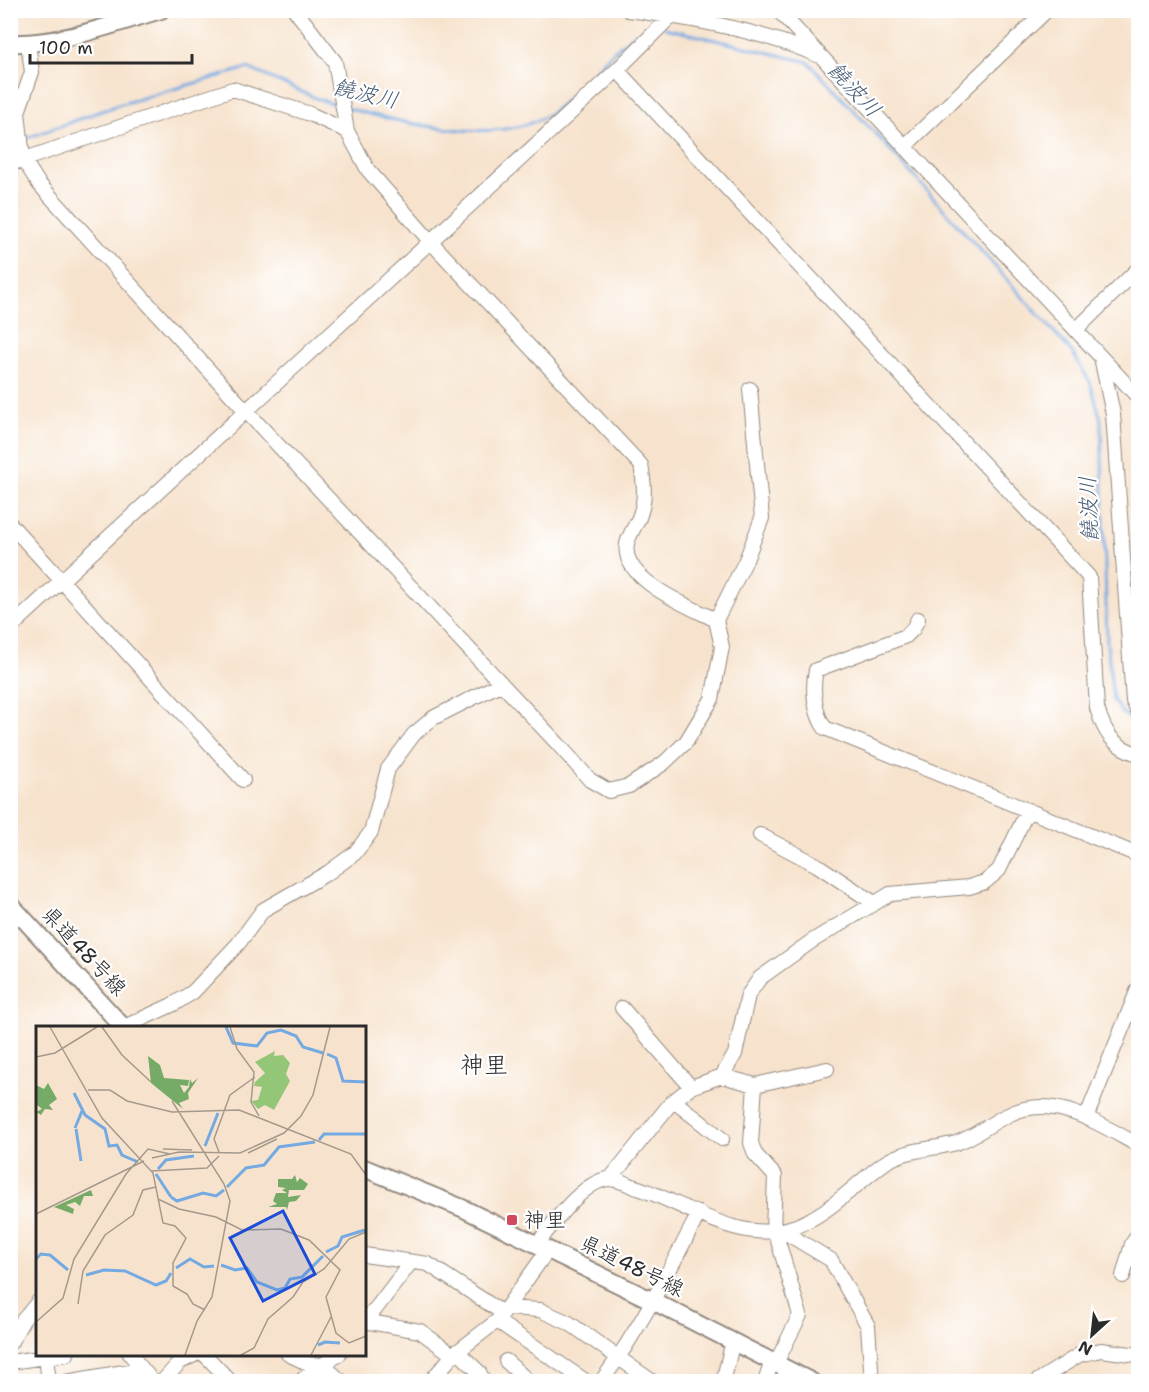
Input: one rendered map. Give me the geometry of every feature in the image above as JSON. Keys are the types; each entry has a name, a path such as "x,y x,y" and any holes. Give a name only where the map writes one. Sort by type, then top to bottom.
{"main road":[{"path":"10,43 28,44 78,35 161,10"},
{"name":"県道48号線","path":"10,904 123,1026"},
{"name":"県道48号線","path":"366,1169 462,1208 812,1382"}],"street":[{"path":"295,10 335,62 347,131 368,170 430,241 641,465 645,491 640,513 627,543 627,553 632,566 648,585 716,621"},
{"path":"628,10 675,13 787,42 821,57"},
{"path":"778,10 1138,397"},
{"path":"904,147 1047,10"},
{"path":"10,628 617,70 675,13"},
{"path":"28,44 32,72 18,112 17,161 590,780 609,790 628,786 664,763 687,742 712,699 722,647 716,621 746,560 762,518 750,389"},
{"path":"617,70 1089,578 1097,708 1103,728 1115,743 1138,754"},
{"path":"17,161 233,89 310,114 347,131"},
{"path":"1076,330 1138,269"},
{"path":"1101,357 1113,414 1133,701 1138,712"},
{"path":"10,525 62,579 243,780"},
{"path":"918,619 906,636 816,670 813,684 820,721 825,728 1138,855"},
{"path":"126,1026 174,1004 193,992 238,944 263,910 329,872 355,853 370,832 388,769 414,734 433,718 500,684"},
{"path":"722,1076 735,1054 748,995 760,978 812,940 848,921 890,894 969,887 985,882 999,870 1028,810"},
{"path":"760,835 817,864 874,903"},
{"path":"1086,1118 1138,989"},
{"path":"622,1008 691,1087"},
{"path":"610,1179 674,1101 691,1087 722,1076 755,1085 827,1069"},
{"path":"755,1085 751,1143 755,1154 775,1176 776,1230 800,1316 765,1382"},
{"path":"674,1101 722,1139"},
{"path":"430,1382 455,1353 502,1314 564,1210 579,1195 599,1182 610,1179 652,1192 731,1226 756,1231 776,1230 791,1228 828,1209 883,1164 899,1154 957,1142 1024,1108 1038,1106 1057,1108 1086,1118 1138,1145"},
{"path":"601,1382 620,1356 653,1301 699,1213"},
{"path":"776,1230 831,1260 868,1326 872,1382"},
{"path":"1124,1276 1132,1244 1138,1235"},
{"path":"366,1255 428,1264 502,1314 587,1382"},
{"path":"366,1318 411,1262"},
{"path":"10,1343 23,1320 36,1304"},
{"path":"502,1314 540,1310 569,1323 620,1356 653,1382"},
{"path":"366,1320 420,1331 455,1353 479,1372 484,1382"},
{"path":"723,1382 731,1349 735,1342"},
{"path":"1036,1382 1079,1355 1101,1350 1138,1354"},
{"path":"10,1362 53,1356"},
{"path":"131,1356 141,1369 162,1381 180,1362 192,1356"},
{"path":"206,1356 231,1382"},
{"path":"292,1356 309,1364 323,1365 342,1382"},
{"path":"300,1382 311,1370 336,1356"},
{"path":"46,1357 49,1382"},
{"path":"506,1361 529,1382"},
{"path":"66,1382 141,1369"}],"waterway":[{"name":"饒波川","path":"665,28 808,62 1072,352 1090,382 1101,420 1107,642 1113,700 1123,713 1138,725"},
{"name":"饒波川","path":"347,108 393,120 447,129 500,130 523,125 544,117 556,109 619,46 636,34 652,29"},
{"name":"饒波川","path":"24,139 118,105 248,68 337,105"}],"place":[{"name":"神里","path":"512,1220"}],"district":[{"name":"神里","path":"484,1065"}]}
